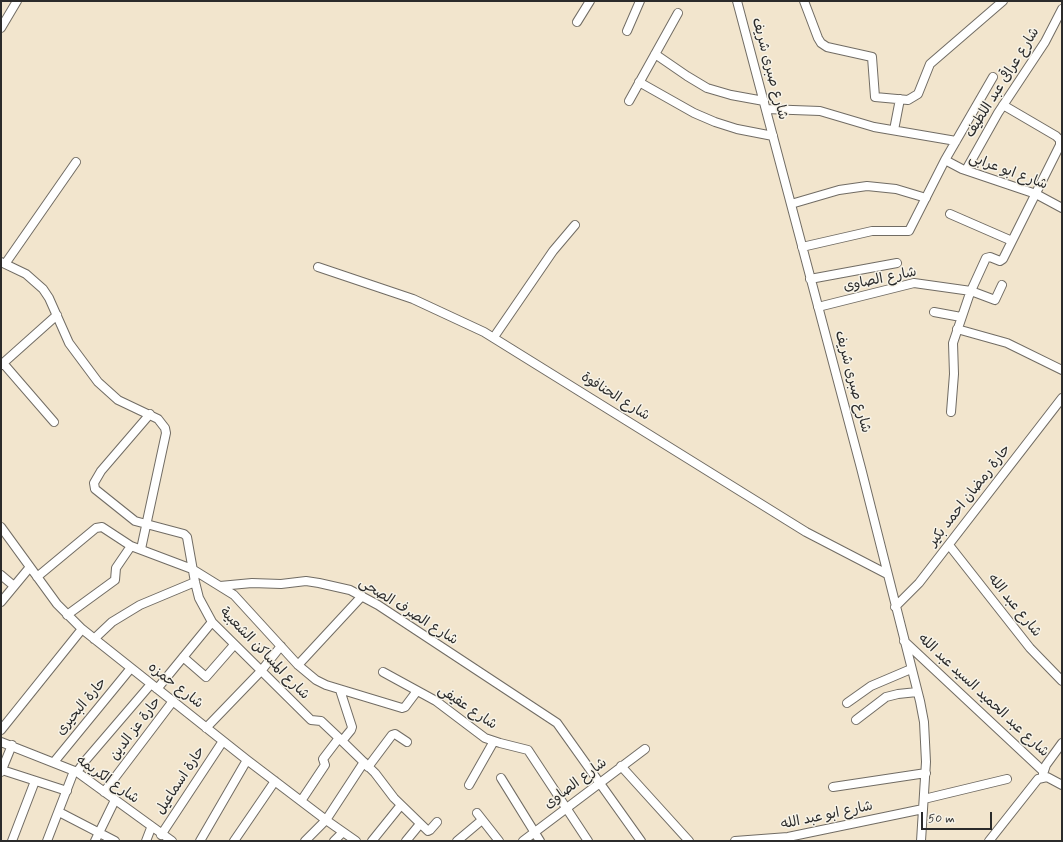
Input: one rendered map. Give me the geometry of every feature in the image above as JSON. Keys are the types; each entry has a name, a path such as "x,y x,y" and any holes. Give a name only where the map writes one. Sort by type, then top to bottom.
{"street":[{"path":"1,28 17,1"},
{"path":"577,22 590,1"},
{"path":"627,31 640,1"},
{"name":"شارع صبرى شريف","path":"737,1 861,468 895,607 918,692 924,722 926,773 921,841"},
{"path":"804,1 821,43 827,47 870,56 873,61 875,97 908,100 916,97 927,68 933,60 1003,1"},
{"name":"شارع عراقى عبد اللطيف","path":"966,170 1003,105 1045,42 1062,9"},
{"path":"629,101 678,14"},
{"path":"655,54 707,88 765,105 820,111 866,125 956,141"},
{"path":"802,247 872,232 906,232 911,230 945,160 993,77"},
{"path":"639,82 694,113 715,122 737,129 773,136"},
{"path":"894,130 900,99"},
{"path":"951,412 954,374 953,351 957,329 971,291 986,258 1001,260 1060,145 1060,140 1003,105"},
{"name":"شارع ابو عرابى","path":"945,160 966,170 1036,194 1061,206"},
{"path":"76,162 3,263 35,281 49,298 70,343 98,382 118,400 150,414 162,423 166,434 141,549"},
{"path":"791,204 839,190 867,186 896,189 926,198"},
{"path":"950,214 1012,241"},
{"path":"494,337 553,251 576,225"},
{"path":"810,279 897,262"},
{"name":"شارع الحنافوة","path":"318,268 412,299 494,337 806,532 887,574"},
{"name":"شارع الصاوى","path":"818,307 914,283 971,291 995,300 1002,285"},
{"path":"934,312 961,317"},
{"path":"54,422 2,364 57,315"},
{"path":"957,329 1007,343 1062,370"},
{"name":"حارة رمضان احمد بكير","path":"895,607 912,592 1062,398"},
{"path":"146,525 128,517 95,490 94,483 105,466 150,414"},
{"name":"شارع المساكن الشعبية","path":"146,525 184,534 186,537 199,598 212,622 311,720 321,721 366,764 401,805 420,824"},
{"name":"شارع حمزه","path":"1,527 30,568 67,615 82,629 247,760 356,841"},
{"path":"37,577 96,528 102,527 131,546 192,569 234,595 298,665 316,680 340,690 402,708 405,707 417,691"},
{"name":"شارع عبد الله","path":"949,545 1016,632 1062,681"},
{"path":"67,615 115,580 116,568 131,546"},
{"path":"1,602 30,568"},
{"path":"1,574 14,586"},
{"name":"شارع الصرف الصحى","path":"220,586 252,583 281,584 306,581 335,586 362,596 544,714 562,728 641,841"},
{"path":"94,639 112,622 140,604 195,582"},
{"path":"298,665 362,596"},
{"path":"47,841 76,772 154,686 183,657 212,622"},
{"path":"1,730 82,629"},
{"name":"شارع عبد الحميد السيد عبد الله","path":"904,641 1043,774"},
{"path":"183,657 206,677 234,645"},
{"path":"206,728 261,671 281,646"},
{"name":"حارة البحيرى","path":"54,762 131,668"},
{"path":"847,703 877,683 911,669"},
{"name":"شارع عفيفى","path":"383,672 436,701 485,738 528,750 588,841"},
{"path":"301,801 325,765 323,759 351,730 352,727 340,690"},
{"path":"856,720 886,697 918,692"},
{"name":"حارة عز الدين","path":"104,792 173,702"},
{"path":"305,841 326,820 366,764 392,735 395,734 407,742"},
{"name":"حارة اسماعيل","path":"161,835 223,741"},
{"path":"469,785 494,741"},
{"name":"شارع الكريمه","path":"1,742 12,745 76,772 151,828 172,841"},
{"path":"989,841 1043,774 1062,743"},
{"path":"12,745 1,771 67,791"},
{"name":"شارع الصاوى","path":"523,841 566,807 645,749"},
{"path":"200,841 247,760"},
{"path":"621,766 689,841"},
{"path":"833,787 926,773"},
{"path":"1043,774 1062,785"},
{"path":"501,778 540,841"},
{"path":"924,799 1007,779"},
{"path":"12,841 35,781"},
{"path":"234,841 275,781"},
{"path":"96,841 115,800"},
{"path":"372,841 401,805"},
{"name":"شارع ابو عبد الله","path":"735,841 777,840 923,809"},
{"path":"58,812 115,841"},
{"path":"458,841 479,816 499,841"},
{"path":"406,841 420,824 429,831 437,822"},
{"path":"146,841 151,828"},
{"path":"334,841 343,832"}]}
